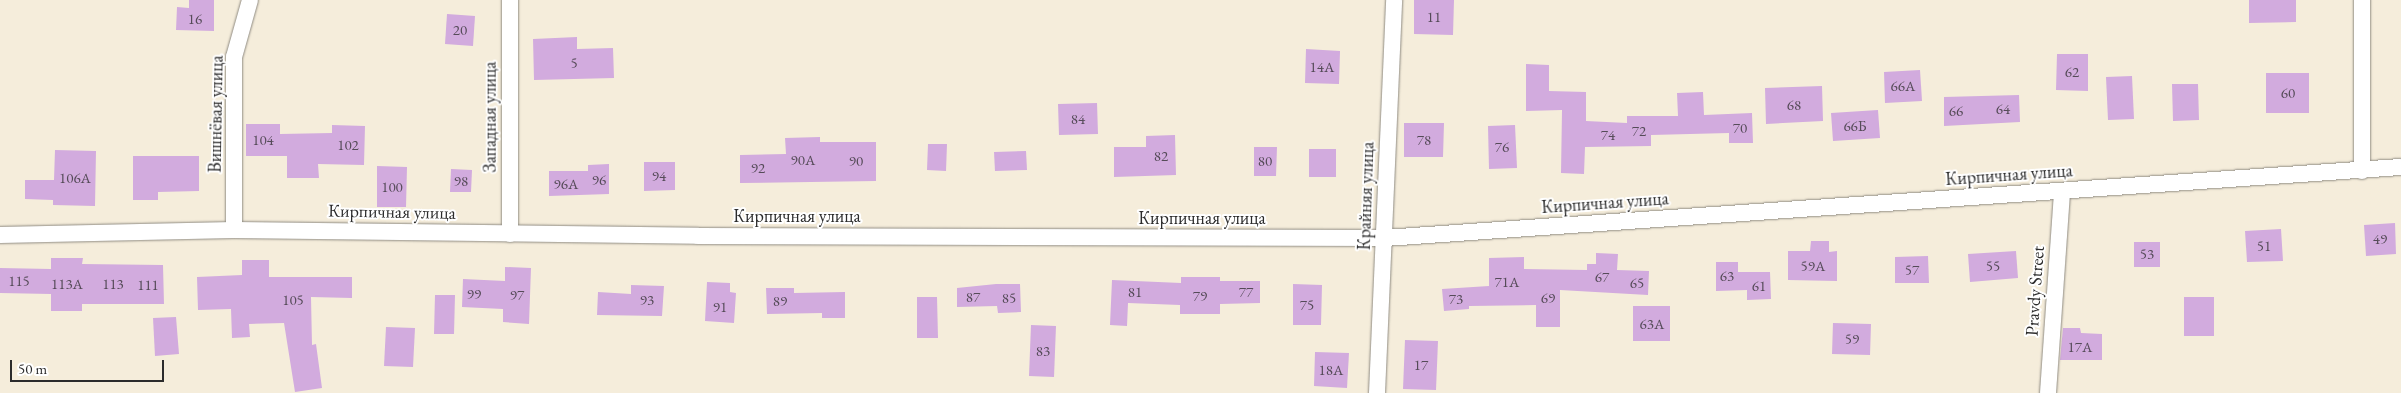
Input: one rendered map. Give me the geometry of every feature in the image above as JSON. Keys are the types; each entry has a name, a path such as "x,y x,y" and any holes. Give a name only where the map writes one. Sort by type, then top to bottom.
{"street":[{"name":"Вишнёвая улица","path":"234,230 234,57 250,0"},
{"name":"Западная улица","path":"510,0 510,234"},
{"name":"Крайняя улица","path":"1377,393 1394,0"},
{"path":"2362,0 2362,170"},
{"name":"Кирпичная улица","path":"0,235 234,230 510,234 1385,238 2401,167"},
{"name":"Pravdy Street","path":"2048,393 2062,191"}],"building":[{"path":"189,0 214,0 214,31 176,30 177,7 189,8"},
{"path":"1414,0 1454,0 1453,35 1414,34"},
{"path":"2249,0 2296,0 2296,22 2249,23"},
{"path":"447,14 475,16 473,46 445,44"},
{"path":"577,37 577,49 613,48 614,78 534,80 533,39"},
{"path":"1306,49 1340,51 1339,84 1305,83"},
{"path":"2057,54 2088,54 2088,91 2056,90"},
{"path":"1526,64 1549,65 1549,91 1586,92 1586,121 1627,123 1627,116 1678,116 1677,93 1703,92 1704,115 1752,113 1753,143 1729,143 1729,133 1651,135 1651,146 1585,147 1584,174 1561,173 1562,110 1526,111"},
{"path":"1920,70 1922,101 1885,103 1884,72"},
{"path":"2266,73 2309,73 2309,113 2266,113"},
{"path":"2132,76 2134,119 2108,120 2106,77"},
{"path":"2172,84 2198,84 2199,120 2173,121"},
{"path":"1822,86 1823,121 1766,124 1765,88"},
{"path":"2019,95 2020,122 1944,126 1944,97"},
{"path":"1097,103 1098,134 1059,135 1058,104"},
{"path":"1878,110 1880,138 1833,141 1831,113"},
{"path":"1404,123 1444,123 1443,157 1404,157"},
{"path":"246,124 280,124 280,134 332,133 332,125 365,126 364,165 318,164 319,178 287,178 287,156 246,156"},
{"path":"1515,125 1517,168 1489,169 1488,126"},
{"path":"1175,135 1176,175 1114,177 1114,147 1146,147 1146,136"},
{"path":"820,137 820,142 876,142 876,181 740,183 740,155 786,154 785,138"},
{"path":"928,144 947,144 946,171 927,170"},
{"path":"1254,147 1277,147 1276,176 1254,176"},
{"path":"1309,149 1336,149 1336,177 1309,177"},
{"path":"55,150 96,151 95,206 53,205 53,200 25,199 25,180 54,180"},
{"path":"1026,151 1027,170 995,171 994,152"},
{"path":"133,156 199,156 199,191 158,192 158,200 133,200"},
{"path":"644,162 675,162 675,190 644,191"},
{"path":"609,164 609,194 549,196 549,171 588,171 588,165"},
{"path":"377,166 407,167 406,207 377,207"},
{"path":"451,169 472,170 471,192 450,192"},
{"path":"2395,223 2396,254 2366,256 2364,225"},
{"path":"2281,229 2283,261 2247,262 2245,231"},
{"path":"1811,241 1829,241 1829,252 1837,251 1837,281 1788,280 1788,251 1810,251"},
{"path":"2134,242 2160,242 2160,267 2134,267"},
{"path":"2016,251 2018,278 1970,282 1968,254"},
{"path":"1596,253 1618,254 1617,270 1649,271 1648,295 1560,290 1560,327 1536,327 1536,305 1469,306 1469,309 1444,311 1442,289 1489,286 1489,258 1524,257 1524,269 1587,270 1587,264 1596,264"},
{"path":"1928,256 1929,283 1895,283 1895,257"},
{"path":"51,258 83,258 82,264 163,265 164,304 82,304 82,311 51,311 51,294 0,293 0,268 51,269"},
{"path":"242,260 269,260 269,277 352,277 352,298 311,297 312,345 316,344 322,388 295,392 284,323 249,324 250,337 232,338 231,309 198,310 197,277 242,275"},
{"path":"1716,262 1738,262 1738,272 1770,272 1771,299 1747,300 1747,290 1716,291"},
{"path":"505,267 531,268 529,324 503,322 503,309 462,307 463,279 505,281"},
{"path":"1181,277 1220,277 1220,281 1260,281 1260,303 1220,304 1220,314 1180,314 1180,305 1128,303 1127,326 1110,325 1112,280 1181,283"},
{"path":"707,282 730,283 730,292 736,293 734,323 705,321"},
{"path":"996,284 1020,284 1021,312 998,313 997,306 957,307 957,288"},
{"path":"1293,284 1322,285 1321,325 1293,325"},
{"path":"631,285 664,286 662,316 597,315 598,292 631,294"},
{"path":"766,288 794,288 794,293 845,292 845,318 822,318 822,313 767,314"},
{"path":"435,295 455,295 454,334 434,334"},
{"path":"917,297 937,297 938,338 917,338"},
{"path":"2184,297 2214,297 2214,336 2184,336"},
{"path":"1633,306 1670,306 1670,341 1633,341"},
{"path":"176,317 179,354 155,356 153,318"},
{"path":"1833,323 1871,324 1870,355 1832,354"},
{"path":"1031,325 1056,326 1054,377 1029,376"},
{"path":"386,327 415,328 413,367 384,366"},
{"path":"2063,328 2080,328 2081,333 2102,334 2102,360 2060,360"},
{"path":"1405,340 1438,341 1436,390 1403,389"},
{"path":"1315,352 1349,353 1347,388 1314,386"}]}
